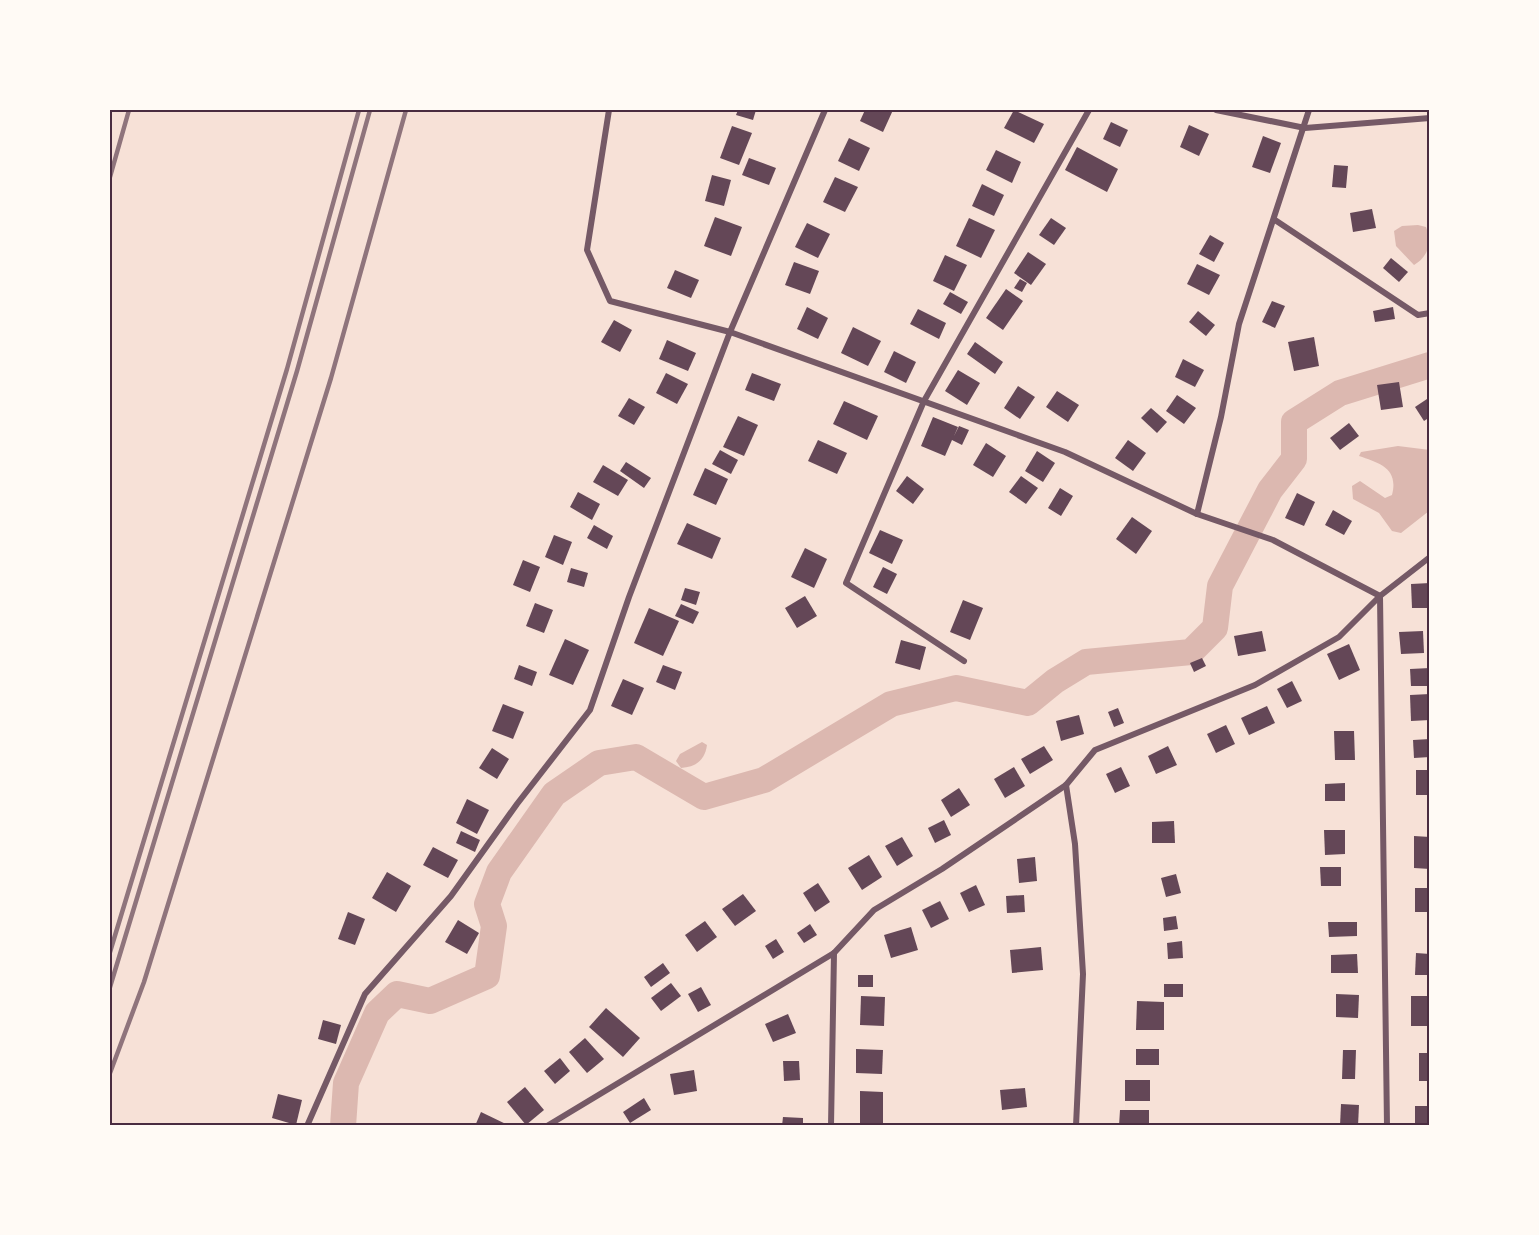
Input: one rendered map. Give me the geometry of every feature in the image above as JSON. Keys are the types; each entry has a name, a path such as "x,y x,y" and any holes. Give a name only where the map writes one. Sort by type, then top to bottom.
{"street":[{"path":"609,110 586,250 610,301 730,333 1065,452 1197,514 1273,540 1380,596"},
{"path":"307,1125 365,994 451,896 517,804 591,710 629,597 730,333 825,110"},
{"path":"964,661 846,583 924,401 1089,110"},
{"path":"1216,110 1305,128 1430,118"},
{"path":"1197,514 1221,417 1239,324 1310,110"},
{"path":"1275,220 1418,315 1430,313"},
{"path":"547,1125 834,953 874,910 942,869 1066,784 1095,750 1255,685 1339,637 1380,596 1430,557"},
{"path":"1380,596 1387,1125"},
{"path":"1066,784 1075,844 1083,974 1076,1125"},
{"path":"831,1125 834,953"}],"shaded area":[{"path":"1402,226 1426,227 1429,243 1426,253 1414,265 1396,246 1394,231"},
{"path":"1398,446 1430,450 1429,511 1401,533 1392,531 1379,513 1353,499 1352,486 1360,481 1385,498 1392,495 1393,478 1386,468 1359,456 1361,452"},
{"path":"702,742 707,745 702,759 691,766 681,768 676,761 680,754"}],"building":[{"path":"738,110 756,110 753,120 736,115"},
{"path":"865,110 893,110 883,132 860,121"},
{"path":"1014,110 1044,124 1034,143 1004,128"},
{"path":"1111,122 1128,130 1120,147 1103,139"},
{"path":"1189,125 1209,134 1199,156 1180,147"},
{"path":"732,126 752,133 739,165 720,158"},
{"path":"1263,136 1281,143 1270,173 1252,167"},
{"path":"849,138 870,148 859,171 838,161"},
{"path":"1077,147 1118,169 1107,192 1065,170"},
{"path":"996,150 1021,162 1012,183 986,170"},
{"path":"749,158 776,168 769,185 742,175"},
{"path":"1334,165 1348,166 1346,188 1332,187"},
{"path":"712,175 731,180 724,206 705,201"},
{"path":"835,177 858,187 845,212 823,202"},
{"path":"982,184 1004,195 994,216 972,206"},
{"path":"1372,209 1376,228 1353,232 1350,213"},
{"path":"715,217 742,227 731,256 704,246"},
{"path":"969,218 995,230 981,258 956,246"},
{"path":"1051,218 1066,228 1054,245 1039,235"},
{"path":"807,223 830,234 818,258 795,247"},
{"path":"1210,235 1224,243 1214,262 1199,254"},
{"path":"1028,252 1046,264 1031,285 1014,273"},
{"path":"945,255 967,265 954,291 933,281"},
{"path":"1391,258 1408,272 1399,282 1383,268"},
{"path":"794,262 819,271 810,294 785,285"},
{"path":"1197,264 1220,275 1209,295 1187,284"},
{"path":"675,270 699,280 691,298 667,288"},
{"path":"1020,279 1027,283 1022,292 1014,288"},
{"path":"1006,289 1023,301 1003,330 986,318"},
{"path":"950,292 968,302 961,314 943,304"},
{"path":"1272,301 1285,306 1275,328 1262,322"},
{"path":"807,307 828,318 818,339 797,329"},
{"path":"1393,307 1395,319 1375,322 1373,311"},
{"path":"918,309 946,323 939,339 910,324"},
{"path":"1198,311 1215,325 1206,336 1189,322"},
{"path":"614,320 632,330 620,352 601,342"},
{"path":"853,327 881,341 868,366 841,353"},
{"path":"1314,337 1319,366 1294,371 1288,342"},
{"path":"667,340 696,353 688,371 659,359"},
{"path":"975,342 1003,362 995,374 967,354"},
{"path":"894,351 916,362 906,383 884,372"},
{"path":"1183,359 1204,370 1195,387 1175,377"},
{"path":"958,370 980,383 967,405 945,391"},
{"path":"666,373 688,384 677,404 656,393"},
{"path":"752,373 781,384 774,401 745,390"},
{"path":"1399,382 1403,407 1381,410 1377,385"},
{"path":"1018,386 1035,397 1020,419 1004,408"},
{"path":"1057,391 1079,405 1068,422 1046,407"},
{"path":"1177,395 1196,408 1184,424 1166,411"},
{"path":"1430,397 1430,417 1424,421 1415,407"},
{"path":"629,398 645,407 634,425 618,416"},
{"path":"844,401 878,416 867,440 833,424"},
{"path":"1151,408 1167,422 1157,433 1141,418"},
{"path":"738,416 758,425 744,456 723,447"},
{"path":"933,417 958,427 954,436 959,426 969,430 962,445 952,440 945,456 921,446"},
{"path":"1349,423 1359,436 1340,450 1330,438"},
{"path":"818,440 847,453 837,474 808,461"},
{"path":"1128,440 1146,453 1133,471 1115,458"},
{"path":"986,443 1006,456 993,477 973,465"},
{"path":"720,450 738,460 731,474 712,464"},
{"path":"1037,451 1055,463 1043,482 1025,471"},
{"path":"626,462 651,478 644,488 620,471"},
{"path":"603,465 628,480 618,496 593,482"},
{"path":"705,468 728,479 716,505 693,495"},
{"path":"907,476 924,489 913,504 896,491"},
{"path":"1021,476 1038,488 1026,504 1009,492"},
{"path":"1060,488 1073,496 1061,516 1048,508"},
{"path":"578,492 600,504 592,520 570,507"},
{"path":"1297,493 1315,502 1304,526 1285,518"},
{"path":"1333,510 1352,521 1344,535 1325,525"},
{"path":"1132,517 1152,531 1136,554 1116,539"},
{"path":"687,523 721,538 712,559 677,544"},
{"path":"594,525 613,536 607,549 587,538"},
{"path":"880,530 903,540 892,564 869,553"},
{"path":"554,535 572,542 563,565 545,557"},
{"path":"805,548 827,559 814,588 791,577"},
{"path":"523,560 540,567 530,592 513,585"},
{"path":"883,567 897,574 887,594 873,587"},
{"path":"571,568 588,573 584,587 567,582"},
{"path":"1430,583 1430,608 1412,608 1411,584"},
{"path":"685,588 700,592 696,605 681,600"},
{"path":"805,596 817,616 797,628 785,608"},
{"path":"963,600 983,608 970,640 950,632"},
{"path":"535,603 553,610 544,633 526,626"},
{"path":"681,604 699,612 693,624 675,616"},
{"path":"649,608 679,621 663,656 634,643"},
{"path":"1262,631 1266,651 1238,656 1234,636"},
{"path":"1423,631 1424,653 1401,654 1399,632"},
{"path":"565,639 589,650 573,685 549,675"},
{"path":"901,640 926,647 920,670 895,663"},
{"path":"1349,644 1360,670 1339,680 1327,654"},
{"path":"1202,658 1206,666 1194,672 1190,663"},
{"path":"519,665 537,672 532,686 514,679"},
{"path":"663,665 682,672 675,690 656,682"},
{"path":"1430,668 1430,686 1411,686 1410,669"},
{"path":"623,679 644,688 632,715 611,706"},
{"path":"1292,681 1302,701 1287,708 1277,689"},
{"path":"1430,694 1430,720 1411,721 1410,695"},
{"path":"503,704 524,712 513,739 492,731"},
{"path":"1267,706 1275,723 1249,735 1241,718"},
{"path":"1118,708 1124,723 1114,727 1108,712"},
{"path":"1079,715 1084,734 1061,741 1056,721"},
{"path":"1226,725 1235,744 1216,753 1207,734"},
{"path":"1334,731 1354,731 1355,760 1335,760"},
{"path":"1430,739 1430,757 1414,758 1413,740"},
{"path":"1044,746 1053,760 1030,774 1021,759"},
{"path":"1168,746 1177,765 1156,774 1148,756"},
{"path":"492,748 509,759 497,779 479,768"},
{"path":"1014,767 1025,786 1005,798 994,779"},
{"path":"1121,767 1130,786 1115,793 1106,774"},
{"path":"1416,770 1430,770 1430,795 1416,795"},
{"path":"1345,783 1345,801 1325,801 1325,784"},
{"path":"959,788 970,805 951,817 941,800"},
{"path":"467,799 489,810 477,834 456,823"},
{"path":"944,820 951,835 935,843 928,828"},
{"path":"1174,821 1175,843 1152,843 1152,822"},
{"path":"1324,830 1345,830 1345,854 1325,855"},
{"path":"461,831 480,840 475,852 456,843"},
{"path":"1414,836 1430,837 1430,869 1414,868"},
{"path":"902,837 913,856 897,866 885,846"},
{"path":"433,847 458,860 448,878 423,865"},
{"path":"869,855 882,877 862,890 848,868"},
{"path":"1035,857 1037,881 1019,883 1017,859"},
{"path":"1320,867 1341,867 1341,886 1321,886"},
{"path":"387,872 411,886 396,912 372,898"},
{"path":"1176,874 1181,893 1166,897 1161,878"},
{"path":"818,883 830,902 815,912 803,893"},
{"path":"976,885 985,905 969,912 960,893"},
{"path":"1415,888 1430,888 1430,912 1415,912"},
{"path":"743,894 756,911 735,926 722,909"},
{"path":"1024,895 1025,912 1007,913 1006,896"},
{"path":"940,901 949,919 931,928 922,910"},
{"path":"348,912 365,919 355,945 338,939"},
{"path":"1176,916 1178,929 1164,931 1163,918"},
{"path":"458,920 479,933 467,954 445,942"},
{"path":"705,921 717,937 697,952 685,935"},
{"path":"1328,922 1357,922 1357,936 1329,937"},
{"path":"810,924 817,935 804,943 797,933"},
{"path":"911,927 918,950 891,958 884,935"},
{"path":"776,939 784,952 773,959 765,946"},
{"path":"1182,941 1183,958 1168,959 1167,943"},
{"path":"1041,947 1043,970 1012,973 1010,950"},
{"path":"1416,953 1430,954 1430,975 1415,975"},
{"path":"1357,954 1358,973 1331,973 1331,955"},
{"path":"663,963 670,973 651,987 644,977"},
{"path":"858,975 873,975 873,987 858,987"},
{"path":"671,983 681,996 661,1011 651,998"},
{"path":"1164,984 1183,984 1183,997 1164,997"},
{"path":"701,987 711,1005 698,1012 688,994"},
{"path":"1336,994 1359,995 1358,1018 1336,1017"},
{"path":"861,996 885,997 884,1026 860,1025"},
{"path":"1411,996 1430,996 1429,1026 1411,1026"},
{"path":"1137,1001 1164,1002 1164,1030 1136,1030"},
{"path":"606,1008 640,1038 623,1057 589,1027"},
{"path":"788,1014 796,1033 773,1042 765,1024"},
{"path":"323,1020 341,1025 336,1044 318,1039"},
{"path":"585,1038 604,1059 587,1073 569,1052"},
{"path":"856,1049 883,1050 882,1074 856,1073"},
{"path":"1136,1049 1159,1049 1159,1065 1136,1065"},
{"path":"1343,1050 1356,1050 1355,1079 1342,1079"},
{"path":"1419,1053 1430,1053 1430,1081 1419,1081"},
{"path":"560,1058 570,1071 555,1084 544,1071"},
{"path":"783,1061 799,1061 800,1080 784,1081"},
{"path":"694,1070 697,1091 674,1095 670,1074"},
{"path":"1125,1080 1150,1080 1150,1101 1125,1101"},
{"path":"525,1087 544,1110 526,1125 507,1102"},
{"path":"1025,1088 1027,1107 1002,1110 1000,1090"},
{"path":"860,1091 883,1092 883,1126 860,1126"},
{"path":"278,1094 302,1100 296,1125 272,1118"},
{"path":"644,1098 651,1110 630,1123 623,1112"},
{"path":"1341,1104 1359,1105 1358,1126 1340,1126"},
{"path":"1415,1106 1430,1106 1430,1126 1415,1126"},
{"path":"1120,1110 1149,1110 1149,1126 1119,1126"},
{"path":"481,1112 510,1126 475,1126"},
{"path":"783,1117 803,1118 803,1126 782,1126"}],"waterway":[{"path":"343,1126 346,1083 377,1013 397,994 430,1001 487,976 494,926 487,904 499,872 554,794 599,763 636,757 704,797 764,780 891,704 956,688 1028,703 1055,681 1086,662 1191,652 1215,628 1220,586 1270,490 1294,459 1294,422 1340,393 1430,365"}],"railway":[{"path":"110,177 129,110"},
{"path":"110,952 287,369 359,110"},
{"path":"110,987 297,371 370,110"},
{"path":"110,1073 144,982 331,378 406,110"}]}
